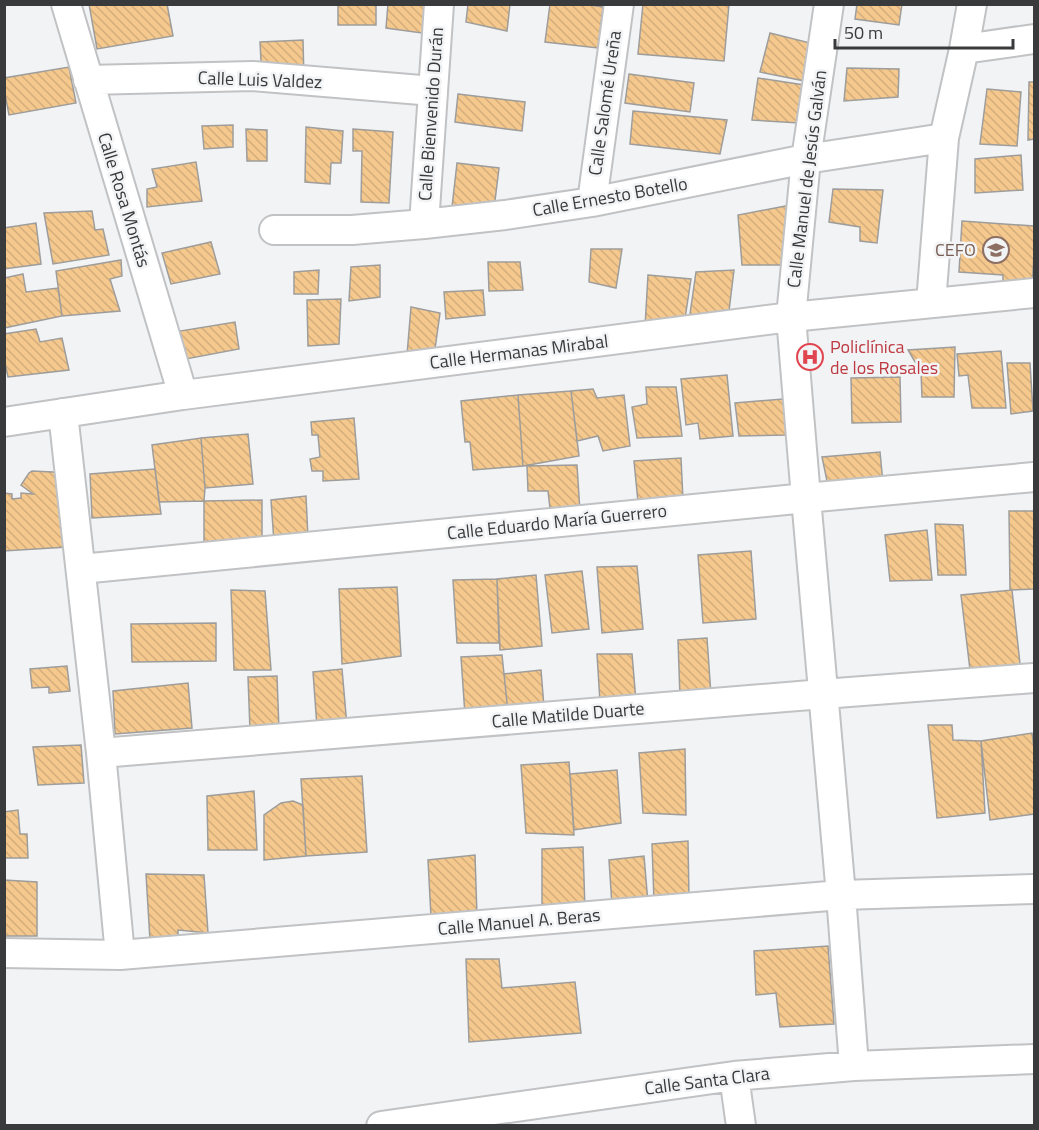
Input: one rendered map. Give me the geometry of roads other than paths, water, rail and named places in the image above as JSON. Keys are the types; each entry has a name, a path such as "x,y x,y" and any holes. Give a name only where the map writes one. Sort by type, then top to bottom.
{"street":[{"name":"Calle Rosa Montás","path":"66,4 183,394"},
{"name":"Calle Bienvenido Durán","path":"424,224 439,4"},
{"name":"Calle Salomé Ureña","path":"592,202 619,4"},
{"name":"Calle Manuel de Jesús Galván","path":"829,4 806,159 791,317 854,1066"},
{"path":"932,303 944,138 972,4"},
{"path":"964,49 1035,39"},
{"name":"Calle Luis Valdez","path":"88,80 253,76 433,91"},
{"name":"Calle Ernesto Botello","path":"274,230 352,230 505,215 592,202 806,159 944,138"},
{"name":"Calle Hermanas Mirabal","path":"4,422 183,394 791,317 1035,293"},
{"path":"63,413 101,753 120,955"},
{"name":"Calle Eduardo María Guerrero","path":"81,569 1035,477"},
{"name":"Calle Matilde Duarte","path":"101,753 1035,678"},
{"name":"Calle Manuel A. Beras","path":"4,953 120,955 841,896 1035,889"},
{"name":"Calle Santa Clara","path":"381,1125 734,1076 854,1066 1035,1059"},
{"path":"734,1076 741,1125"}],"place":[{"name":"CEFO","path":"996,250"},
{"name":"Policlínica de los Rosales","path":"810,357"}]}
